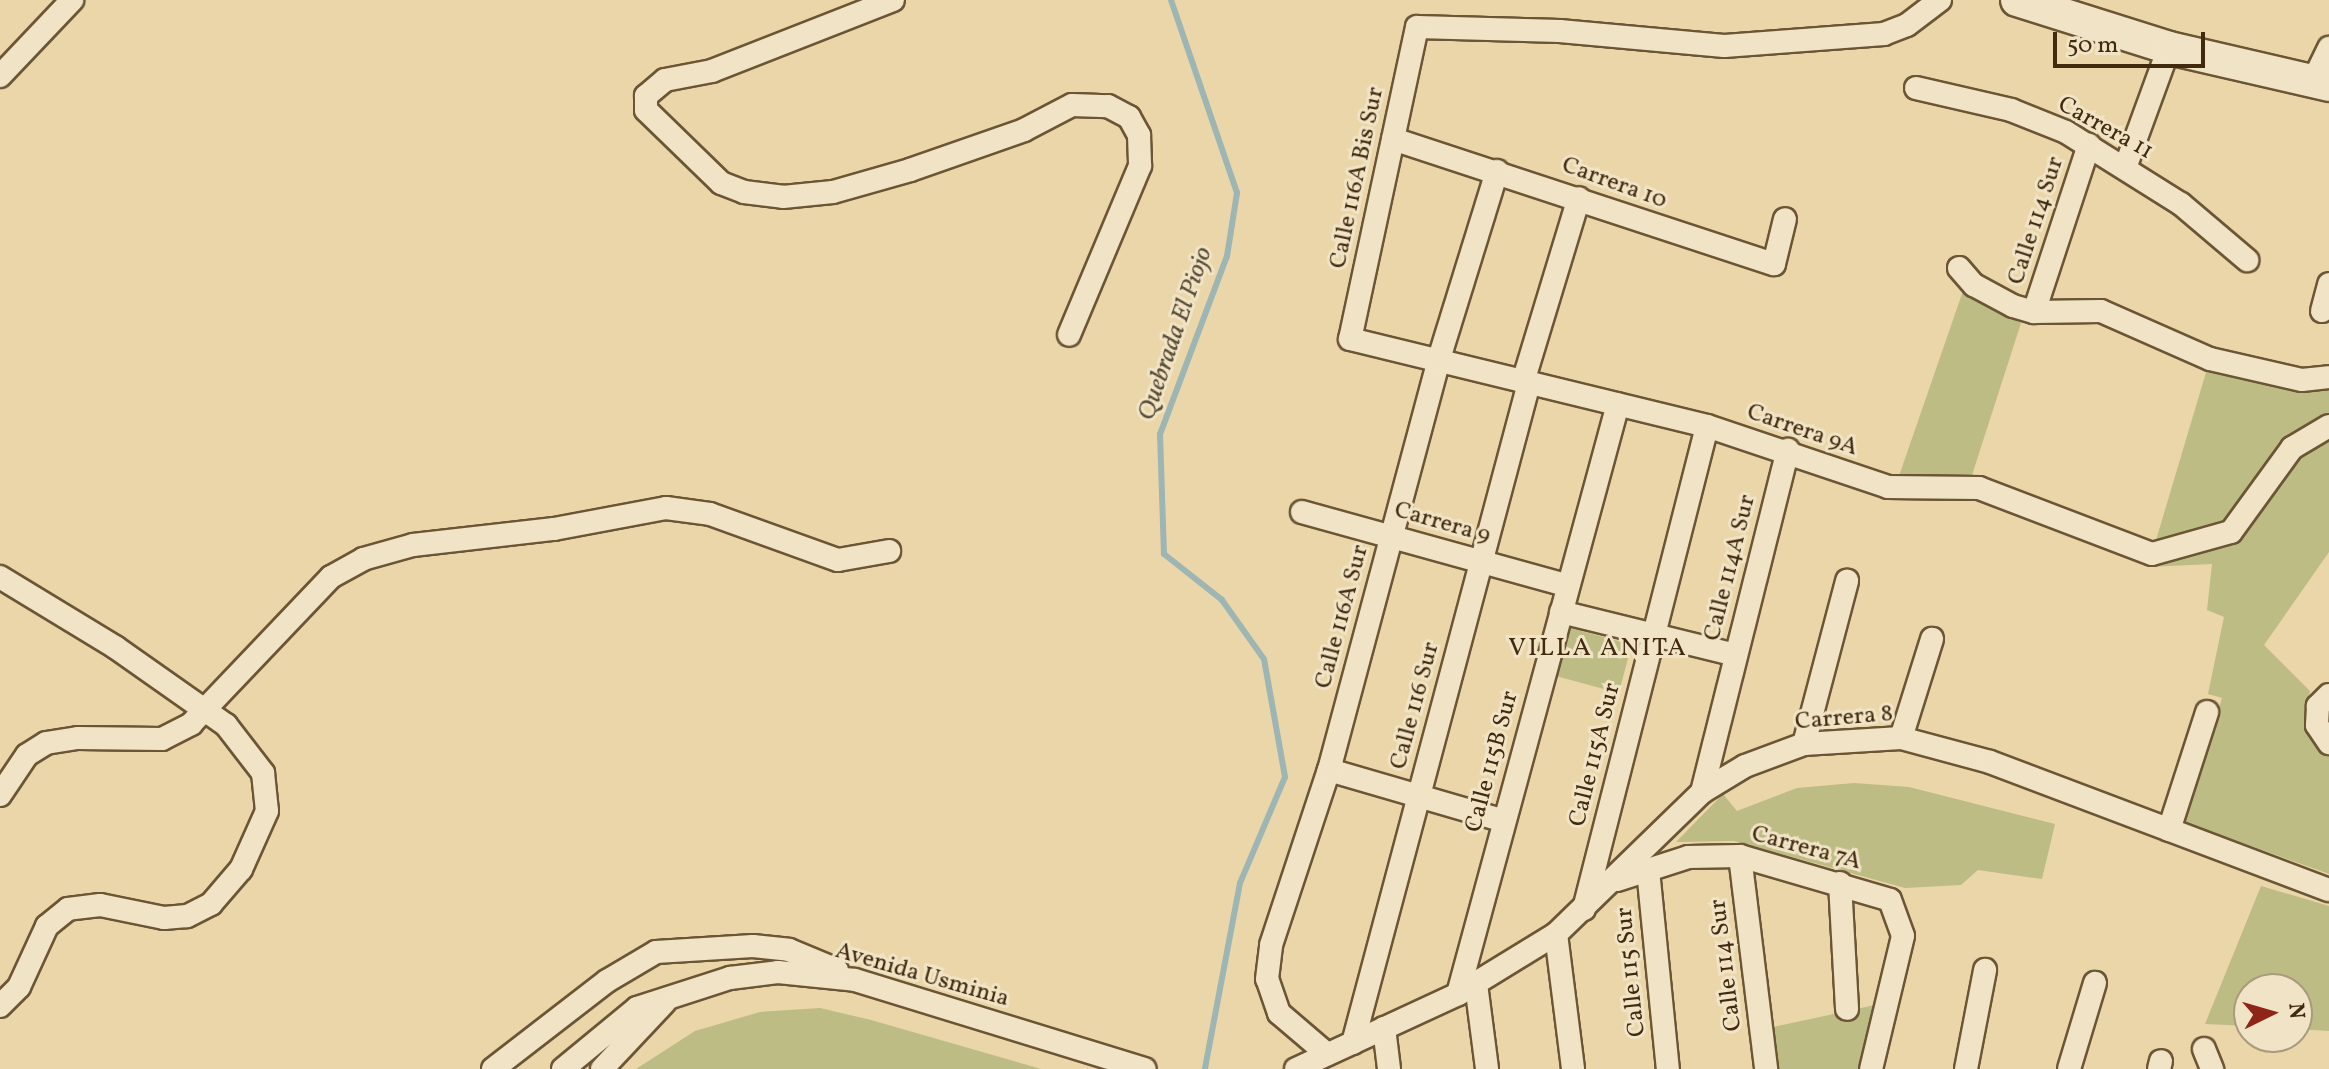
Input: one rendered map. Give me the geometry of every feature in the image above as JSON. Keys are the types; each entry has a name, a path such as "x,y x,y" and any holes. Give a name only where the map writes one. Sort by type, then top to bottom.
{"main road":[{"path":"2017,0 2169,48 2321,83"}],"street":[{"path":"0,76 72,0"},
{"path":"893,0 834,19 712,71 665,80 646,96 646,110 721,183 744,192 783,197 833,192 910,170 1024,130 1072,105 1108,106 1129,117 1139,135 1140,166 1069,335"},
{"name":"Calle 116A Bis Sur","path":"1350,339 1417,27 1560,31 1724,46 1884,34 1930,11 1940,0"},
{"path":"2125,168 2169,48"},
{"path":"2321,83 2329,48"},
{"name":"Carrera 11","path":"1916,88 2011,110 2089,145 2181,204 2247,260"},
{"name":"Carrera 10","path":"1393,139 1579,198 1712,247 1774,264 1785,219"},
{"name":"Calle 114 Sur","path":"2034,312 2089,145"},
{"name":"Calle 116A Sur","path":"1327,1054 1279,1013 1267,979 1284,900 1329,770 1438,362 1497,171"},
{"name":"Calle 116 Sur","path":"1353,1043 1526,383 1579,198"},
{"path":"1959,268 1974,285 2034,312 2101,311 2210,359 2302,380 2329,377"},
{"path":"2322,311 2329,284"},
{"name":"Carrera 9A","path":"1350,339 1707,426 1788,450 1888,487 1979,488 2152,554 2231,532 2292,448 2329,426"},
{"name":"Calle 115B Sur","path":"1487,1069 1467,989 1504,821 1618,404"},
{"name":"Calle 115A Sur","path":"1583,911 1707,426"},
{"name":"Calle 114A Sur","path":"1702,792 1788,450"},
{"path":"0,795 27,755 46,743 78,738 162,739 207,710 331,577 363,559 413,545 554,529 666,508 710,514 838,560 889,551"},
{"name":"Carrera 9","path":"1302,512 1568,586"},
{"path":"0,577 207,710 248,749 267,789 267,811 257,841 227,892 187,916 164,918 90,904 68,909 47,926 19,987 0,1006"},
{"path":"1804,744 1847,581"},
{"path":"1561,612 1736,655"},
{"path":"1901,738 1932,639"},
{"path":"2324,701 2317,725 2329,743"},
{"path":"2169,830 2207,712"},
{"name":"Carrera 8","path":"1296,1069 1467,989 1556,934 1615,881 1702,792 1745,766 1804,744 1901,738 1990,762 2329,890"},
{"path":"1329,770 1504,821"},
{"name":"Calle 114 Sur","path":"1740,856 1766,1069"},
{"name":"Carrera 7A","path":"1615,881 1688,857 1740,856 1890,900 1903,936 1871,1069"},
{"name":"Calle 115 Sur","path":"1648,870 1668,1069"},
{"path":"1840,883 1847,1009"},
{"path":"1556,934 1573,1069"},
{"path":"493,1069 594,990 656,952 699,946 789,950 855,980"},
{"path":"1966,1069 1985,970"},
{"name":"Avenida Usminia","path":"563,1069 614,1023 673,994 778,972 855,980 1145,1069"},
{"path":"2069,1069 2095,983"},
{"path":"602,1069 673,994"},
{"path":"1384,1028 1389,1069"}],"green space":[{"path":"1964,288 2021,323 1972,475 1899,476"},
{"path":"2210,359 2329,388 2329,552 2264,645 2310,691 2306,713 2309,735 2329,756 2329,874 2184,822 2222,698 2208,694 2224,617 2207,610 2212,564 2148,567"},
{"path":"1566,627 1632,645 1619,693 1553,675"},
{"path":"1854,783 1909,787 2055,824 2042,879 1978,870 1961,885 1905,888 1734,841 1676,842 1723,794 1737,811 1797,788"},
{"path":"2261,886 2329,906 2329,1031 2313,1030 2313,973 2233,973 2233,1025 2205,1024"},
{"path":"1875,1005 1861,1069 1775,1069 1769,1028"},
{"path":"820,1008 1041,1069 636,1069 695,1031 760,1012"}],"waterway":[{"name":"Quebrada El Piojo","path":"1171,0 1237,193 1227,256 1160,434 1164,554 1222,600 1264,659 1285,777 1240,883 1205,1069"}],"district":[{"name":"VILLA ANITA","path":"1598,649"}]}
